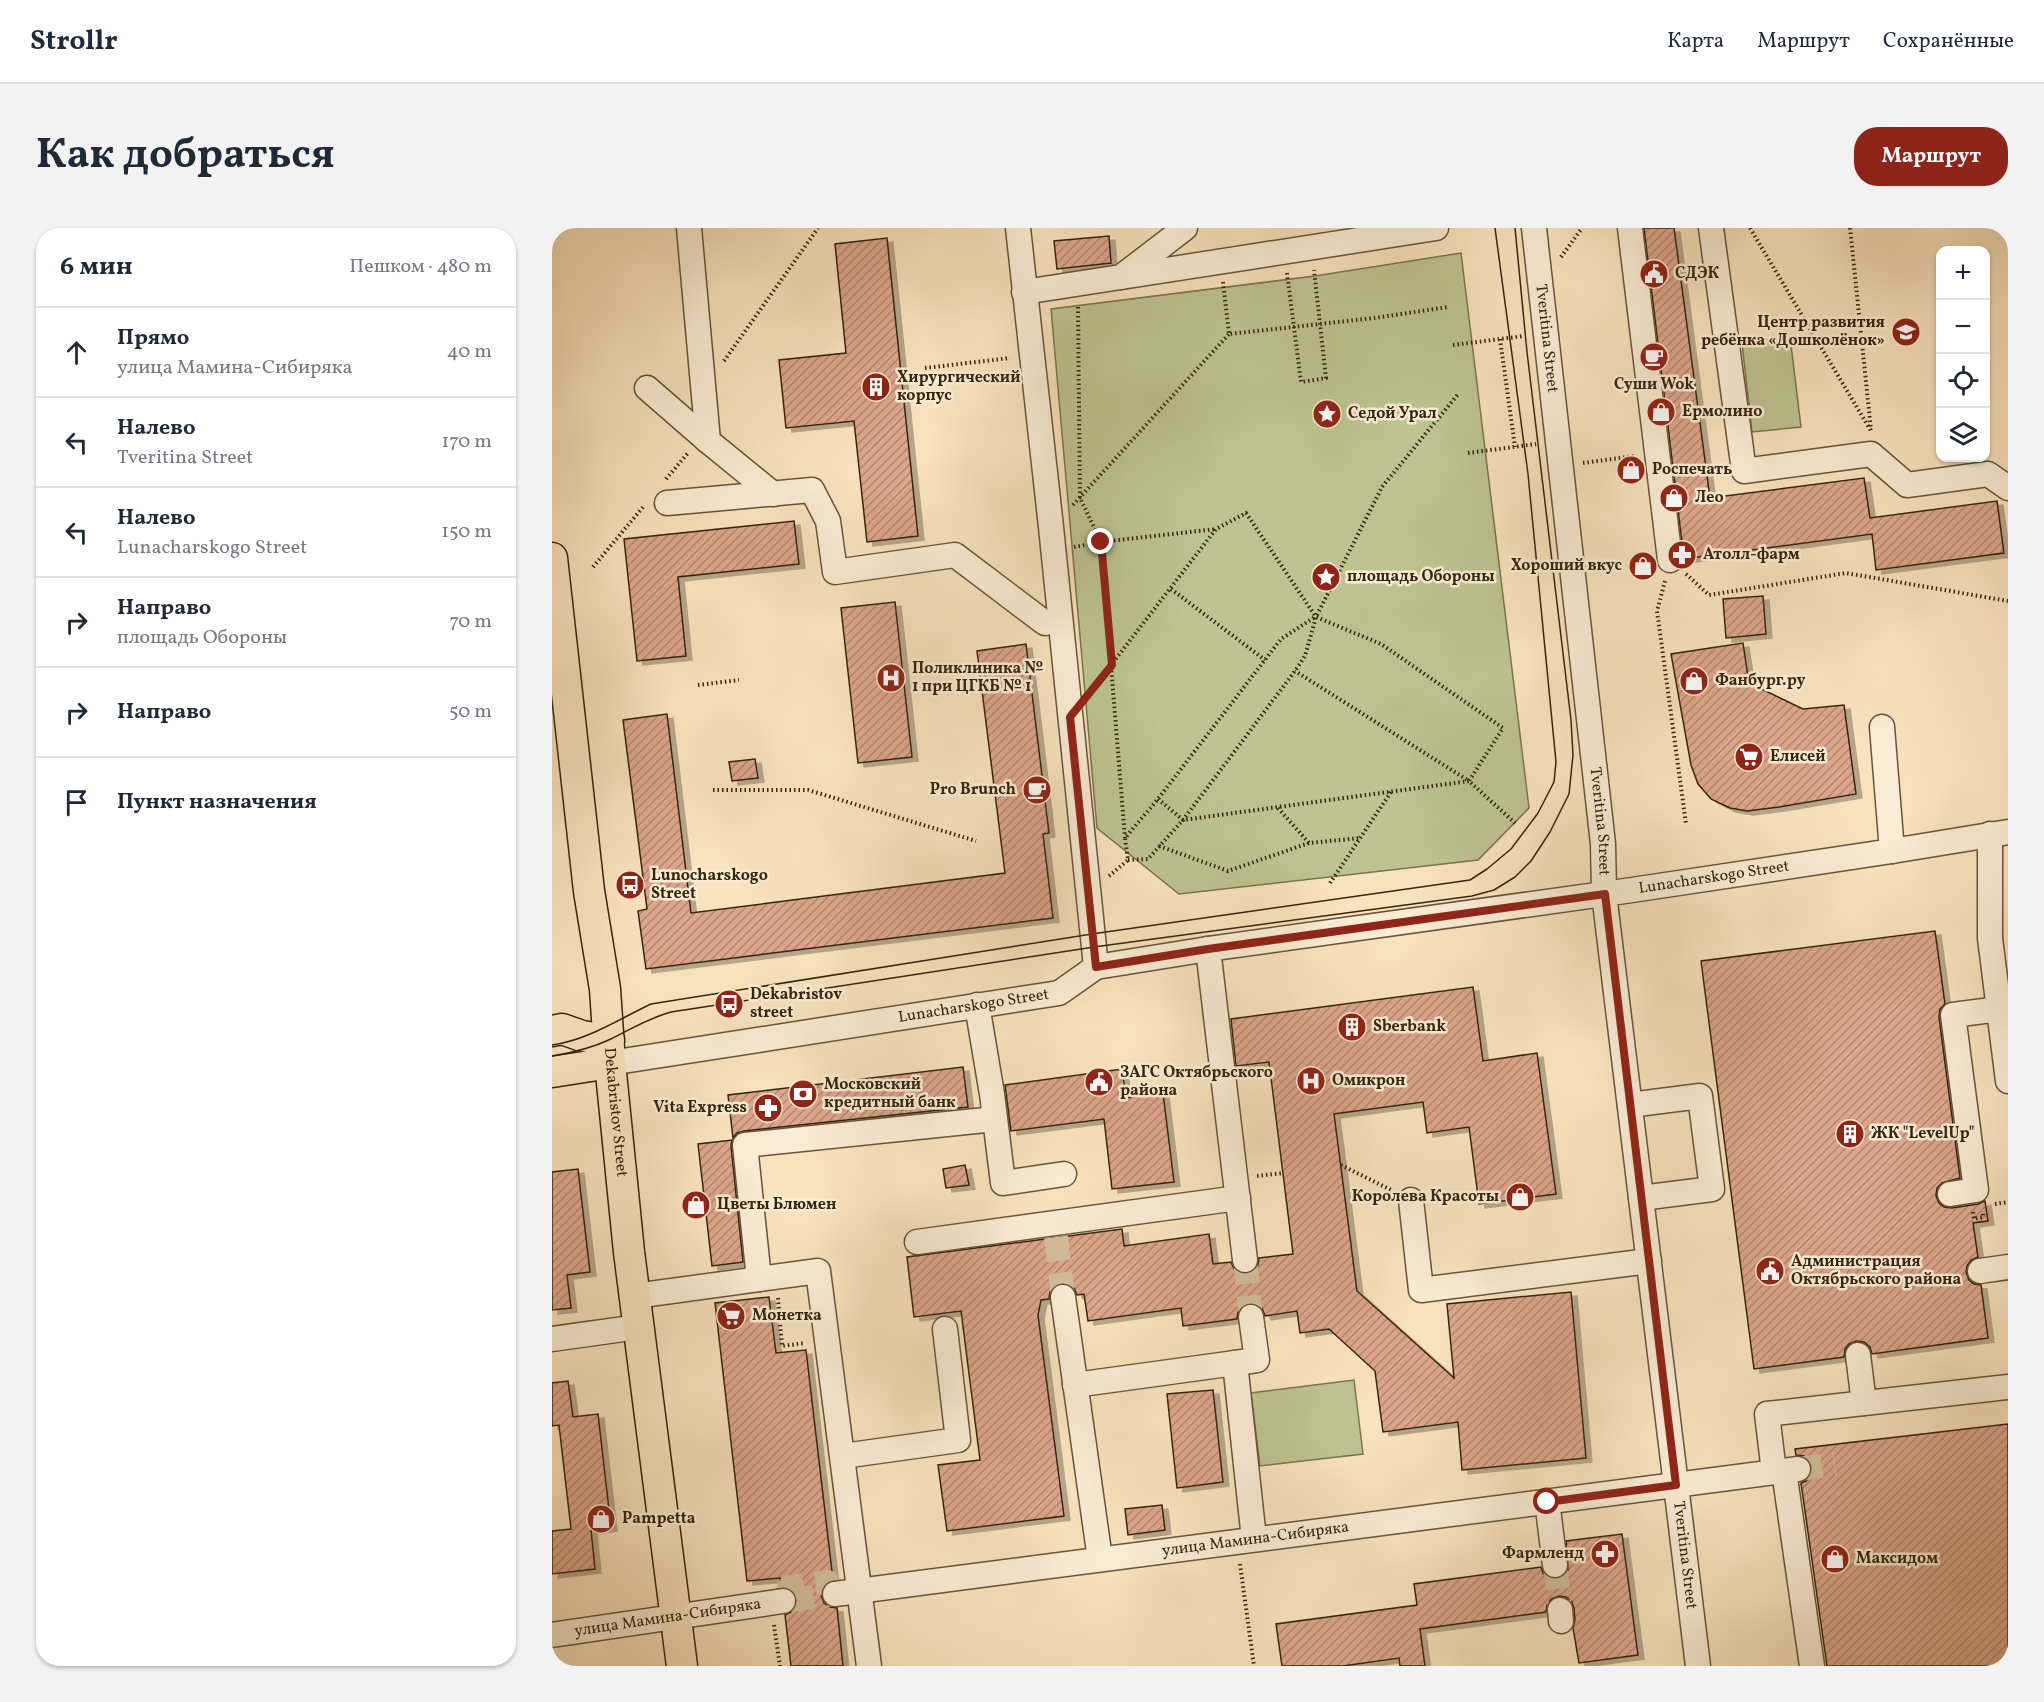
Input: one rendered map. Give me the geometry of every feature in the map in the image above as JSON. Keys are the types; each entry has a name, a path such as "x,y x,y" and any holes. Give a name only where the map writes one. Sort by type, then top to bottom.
{"main road":[{"name":"Dekabristov Street","path":"552,558 589,891 605,989 635,1296 682,1666"},
{"path":"552,1031 562,1029 582,1036 610,1052"},
{"path":"552,1072 610,1052"}],"street":[{"path":"689,228 708,441"},
{"path":"1018,228 1096,967"},
{"path":"1121,278 1185,228"},
{"path":"1024,292 1436,228"},
{"name":"Tveritina Street","path":"1534,228 1603,844 1605,894 1698,1666"},
{"path":"1630,228 1670,560"},
{"path":"1711,228 1744,471 1871,454 1907,485 1988,474 2008,488"},
{"path":"647,388 773,494"},
{"path":"667,503 812,490 828,521 835,572 955,555 1045,623"},
{"path":"1882,727 1893,851"},
{"path":"1999,833 1990,938 2008,1081"},
{"name":"Lunacharskogo Street","path":"610,1052 657,1056 1059,993 1096,967 1208,949 1605,894 1999,833"},
{"path":"1208,949 1245,1260"},
{"path":"977,1005 1004,1183 1064,1174"},
{"path":"1950,1194 1976,1190 1953,1015 1999,1009"},
{"path":"1630,1105 1700,1096 1712,1189 1641,1198"},
{"path":"759,1279 745,1145 996,1119"},
{"path":"917,1242 1238,1197"},
{"path":"1412,1200 1421,1290 1649,1261"},
{"path":"1980,1271 2008,1267"},
{"path":"635,1296 818,1271 869,1666"},
{"path":"1063,1297 1100,1558"},
{"path":"1075,1385 1257,1360 1251,1317"},
{"path":"552,1339 639,1327"},
{"path":"843,1456 958,1440 945,1329"},
{"path":"1858,1355 1864,1403"},
{"path":"1235,1363 1254,1539"},
{"path":"1812,1666 1785,1470 1767,1414 2008,1387"},
{"name":"улица Мамина-Сибиряка","path":"835,1594 1785,1470"},
{"path":"1547,1502 1555,1565"},
{"name":"улица Мамина-Сибиряка","path":"552,1635 783,1601"}],"path":[{"path":"1558,260 1581,228"},
{"path":"1750,228 1871,432 1850,228"},
{"path":"1285,252 1300,382 1326,378 1311,248"},
{"path":"1221,262 1229,334"},
{"path":"1078,284 1080,498 1101,542 1128,860"},
{"path":"1051,527 1229,334 1448,307"},
{"path":"1453,345 1526,335"},
{"path":"1500,339 1515,447"},
{"path":"925,368 1016,357"},
{"path":"1104,880 1128,860 1148,859 1183,820 1295,671 1305,656 1316,617 1382,487 1459,393"},
{"path":"1468,453 1539,444"},
{"path":"1583,463 1657,453"},
{"path":"1053,551 1101,542 1216,529 1246,513 1316,617 1381,644 1503,728 1469,781 1183,820 1158,799"},
{"path":"1070,717 1216,529"},
{"path":"1686,824 1657,611 1670,560 1708,595 1846,573 2008,601"},
{"path":"1171,589 1265,660"},
{"path":"1125,838 1158,799 1281,639 1316,617"},
{"path":"1295,671 1469,781 1516,824"},
{"path":"698,685 739,680"},
{"path":"713,790 808,790 976,841"},
{"path":"1330,883 1392,792"},
{"path":"1277,807 1309,843"},
{"path":"1159,846 1228,871 1309,843 1360,838"},
{"path":"1341,1165 1412,1200"},
{"path":"1229,1565 1240,1564 1254,1666"},
{"path":"774,1624 780,1666"}],"green space":[{"path":"1461,253 1529,808 1478,860 1179,894 1097,828 1051,309 1315,276"},
{"path":"1790,337 1801,427 1752,432 1742,343"},
{"path":"1354,1380 1363,1454 1260,1466 1251,1393"}],"building":[{"path":"1644,228 1674,228 1710,498 1864,478 1870,518 1997,501 2004,553 1876,570 1872,534 1684,559"},
{"path":"1109,236 1111,263 1057,269 1054,241"},
{"name":"Хирургический корпус","path":"887,238 918,536 867,542 854,421 786,428 779,360 846,353 835,244"},
{"path":"794,521 799,564 678,577 686,656 637,661 624,539"},
{"path":"1763,596 1766,634 1726,638 1723,599"},
{"path":"895,602 912,757 858,763 841,608"},
{"path":"1743,643 1749,683 1803,709 1844,705 1856,794 1747,811 1730,808 1711,799 1698,784 1691,765 1671,654"},
{"path":"1026,644 1049,833 1043,834 1053,918 646,969 638,911 647,909 623,720 667,714 691,913 1005,873 977,651"},
{"path":"755,759 758,778 732,781 729,762"},
{"name":"ЖК \"LevelUp\"","path":"1935,931 1945,1004 1940,1009 1939,1017 1960,1178 1942,1183 1937,1188 1936,1196 1944,1207 1952,1208 1985,1201 1988,1221 1973,1223 1978,1257 1971,1260 1966,1272 1969,1280 1981,1285 1988,1338 1872,1354 1870,1347 1864,1342 1856,1341 1845,1349 1844,1357 1754,1369 1701,961"},
{"path":"1473,987 1483,1061 1537,1053 1556,1194 1479,1204 1469,1127 1427,1133 1423,1102 1334,1114 1357,1291 1454,1378 1447,1304 1571,1292 1586,1458 1462,1470 1458,1422 1383,1432 1375,1371 1329,1329 1300,1333 1297,1311 1265,1316 1262,1308 1250,1303 1242,1306 1237,1319 1183,1326 1181,1308 1088,1321 1084,1294 1077,1295 1069,1284 1062,1283 1054,1286 1049,1299 1041,1300 1038,1315 1064,1516 947,1531 938,1465 980,1460 961,1311 914,1317 907,1257 1122,1229 1124,1246 1209,1234 1213,1264 1231,1262 1234,1269 1240,1273 1247,1274 1254,1271 1259,1258 1293,1254 1269,1062 1236,1066 1231,1019"},
{"path":"963,1067 968,1107 744,1131 737,1133 733,1138 728,1095"},
{"path":"1122,1069 1126,1098 1163,1093 1174,1182 1112,1189 1104,1119 1011,1131 1005,1085"},
{"path":"732,1140 743,1262 712,1266 698,1144"},
{"path":"965,1165 969,1185 946,1188 943,1169"},
{"path":"578,1169 590,1272 567,1275 571,1308 552,1310 552,1172"},
{"path":"769,1297 776,1353 806,1350 833,1580 826,1583 821,1595 824,1603 837,1608 843,1666 791,1666 785,1615 796,1607 797,1600 794,1593 789,1588 781,1587 780,1578 747,1581 715,1303"},
{"path":"568,1381 573,1417 598,1414 611,1527 591,1530 595,1569 552,1574 552,1531 571,1529 559,1425 552,1426 552,1383"},
{"path":"1213,1390 1223,1482 1177,1488 1167,1394"},
{"path":"2008,1424 2008,1666 1827,1666 1801,1483 1811,1475 1812,1467 1810,1461 1804,1456 1796,1455 1795,1449"},
{"path":"1162,1505 1165,1530 1128,1535 1125,1509"},
{"path":"1622,1534 1638,1655 1579,1663 1573,1628 1574,1608 1572,1602 1566,1597 1559,1596 1551,1599 1546,1612 1420,1629 1425,1666 1400,1666 1399,1658 1343,1666 1282,1666 1276,1624 1417,1605 1414,1584 1541,1567 1543,1573 1549,1578 1557,1579 1564,1576 1568,1570 1566,1541"}],"tunnel":[{"path":"1056,1237 1063,1297"},
{"path":"1245,1260 1251,1317"},
{"path":"1798,1469 1835,1464"},
{"path":"1555,1565 1560,1610"},
{"path":"827,1582 835,1594 783,1601 790,1587 827,1582"}],"tram line":[{"path":"552,1045 591,1034 651,1004 1092,934 1470,880 1511,849 1538,813 1554,782 1556,762 1528,474 1495,228"},
{"path":"552,1056 597,1045 671,1012 1094,947 1472,896 1494,890 1515,877 1531,861 1550,832 1569,794 1573,755 1571,720 1527,352 1515,228"}],"place":[{"name":"СДЭК","path":"1654,274"},
{"name":"Центр развития ребёнка «Дошколёнок»","path":"1906,332"},
{"name":"Суши Wok","path":"1654,357"},
{"name":"Хирургический корпус","path":"876,387"},
{"name":"Ермолино","path":"1661,412"},
{"name":"Седой Урал","path":"1327,414"},
{"name":"Роспечать","path":"1631,470"},
{"name":"Лео","path":"1674,498"},
{"name":"Атолл-фарм","path":"1682,555"},
{"name":"Хороший вкус","path":"1643,566"},
{"name":"площадь Обороны","path":"1326,577"},
{"name":"Поликлиника № 1 при ЦГКБ № 1","path":"891,678"},
{"name":"Фанбург.ру","path":"1694,681"},
{"name":"Елисей","path":"1749,757"},
{"name":"Pro Brunch","path":"1037,790"},
{"name":"Lunocharskogo Street","path":"630,885"},
{"name":"Dekabristov street","path":"729,1004"},
{"name":"Sberbank","path":"1352,1027"},
{"name":"Омикрон","path":"1311,1081"},
{"name":"ЗАГС Октябрьского района","path":"1099,1082"},
{"name":"Московский кредитный банк","path":"803,1094"},
{"name":"Vita Express","path":"768,1108"},
{"name":"ЖК \"LevelUp\"","path":"1850,1134"},
{"name":"Королева Красоты","path":"1520,1197"},
{"name":"Цветы Блюмен","path":"696,1205"},
{"name":"Администрация Октябрьского района","path":"1770,1271"},
{"name":"Монетка","path":"731,1316"},
{"name":"Pampetta","path":"601,1519"},
{"name":"Фармленд","path":"1605,1554"},
{"name":"Максидом","path":"1835,1559"}],"route":[{"path":"1101,542 1112,665 1070,717 1096,967 1208,949 1605,894 1676,1485 1547,1502"}]}
